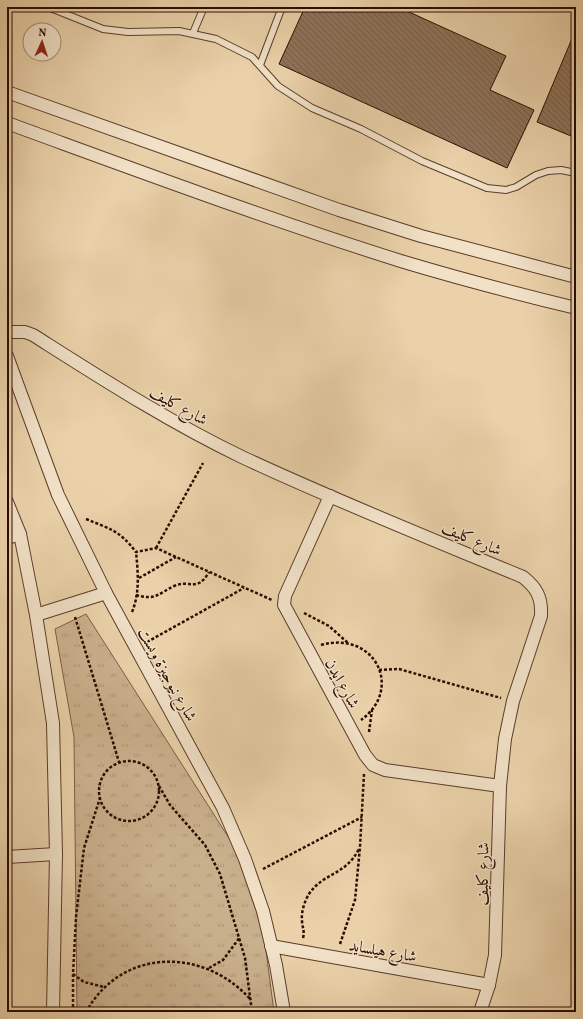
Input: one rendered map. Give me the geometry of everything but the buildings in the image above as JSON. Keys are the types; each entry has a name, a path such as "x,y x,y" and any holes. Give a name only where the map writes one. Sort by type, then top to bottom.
{"street":[{"path":"7,92 340,210 421,236 576,277"},
{"path":"7,123 224,202 404,262 489,286 576,308"},
{"name":"شارع كليف","path":"7,332 25,332 33,335 169,419 241,456 330,496 522,577 532,584 539,593 542,605 541,616 514,701 505,739 500,786 495,955 489,985 480,1012"},
{"name":"شارع نيوجيزة ويست","path":"7,356 58,495 124,628 223,808 263,911 272,946 284,1012"},
{"path":"284,605 285,596 330,496"},
{"path":"7,502 20,534 36,615 53,723 56,854 53,1012"},
{"path":"7,538 20,534"},
{"path":"36,615 106,593"},
{"name":"شارع ايدن","path":"284,605 348,725 365,755 373,765 385,770 500,786"},
{"path":"7,857 56,854"},
{"name":"شارع هيلسايد","path":"272,946 489,985"}],"lane":[{"path":"48,7 103,29 128,32 193,33 216,39 236,47 260,64 278,86 305,104 361,129 422,161 487,188 506,190 516,187 536,175 548,171 561,170 576,173"},
{"path":"193,33 204,7"},
{"path":"260,64 282,7"}],"path":[{"path":"156,548 203,463"},
{"path":"81,515 86,519 116,531 128,541 136,552 139,578 135,604 124,628"},
{"path":"136,552 156,548 177,557 284,605 308,614 329,626 348,643"},
{"path":"139,578 177,557"},
{"path":"136,595 144,597 160,595 175,585 195,585 204,581 209,572"},
{"path":"136,648 244,587"},
{"path":"71,604 119,762"},
{"path":"309,654 320,645 334,642 348,643 362,648 372,657 379,670 382,684 379,698 372,710 362,720 348,725"},
{"path":"379,670 398,669 514,701"},
{"path":"369,733 372,710"},
{"path":"336,958 355,900 360,847 365,755"},
{"path":"73,1012 76,917 84,848 100,798 100,781 105,773 119,762 130,761 140,763 149,768 155,776 170,805 196,833 213,859 225,889 240,937 252,1012"},
{"path":"100,798 103,807 113,817 126,821 136,820 152,812 157,804 159,786"},
{"path":"250,875 362,817"},
{"path":"291,950 302,941 304,934 302,920 304,907 309,894 318,884 343,870 354,860 360,847"},
{"path":"208,968 215,965 226,956 240,937"},
{"path":"86,1012 91,1003 105,987 123,974 143,965 165,961 187,962 208,968 232,981 251,1001"},
{"path":"73,974 84,982 105,987"}],"green space":[{"path":"86,614 257,882 274,1012 77,1012 74,737 55,629"}]}
